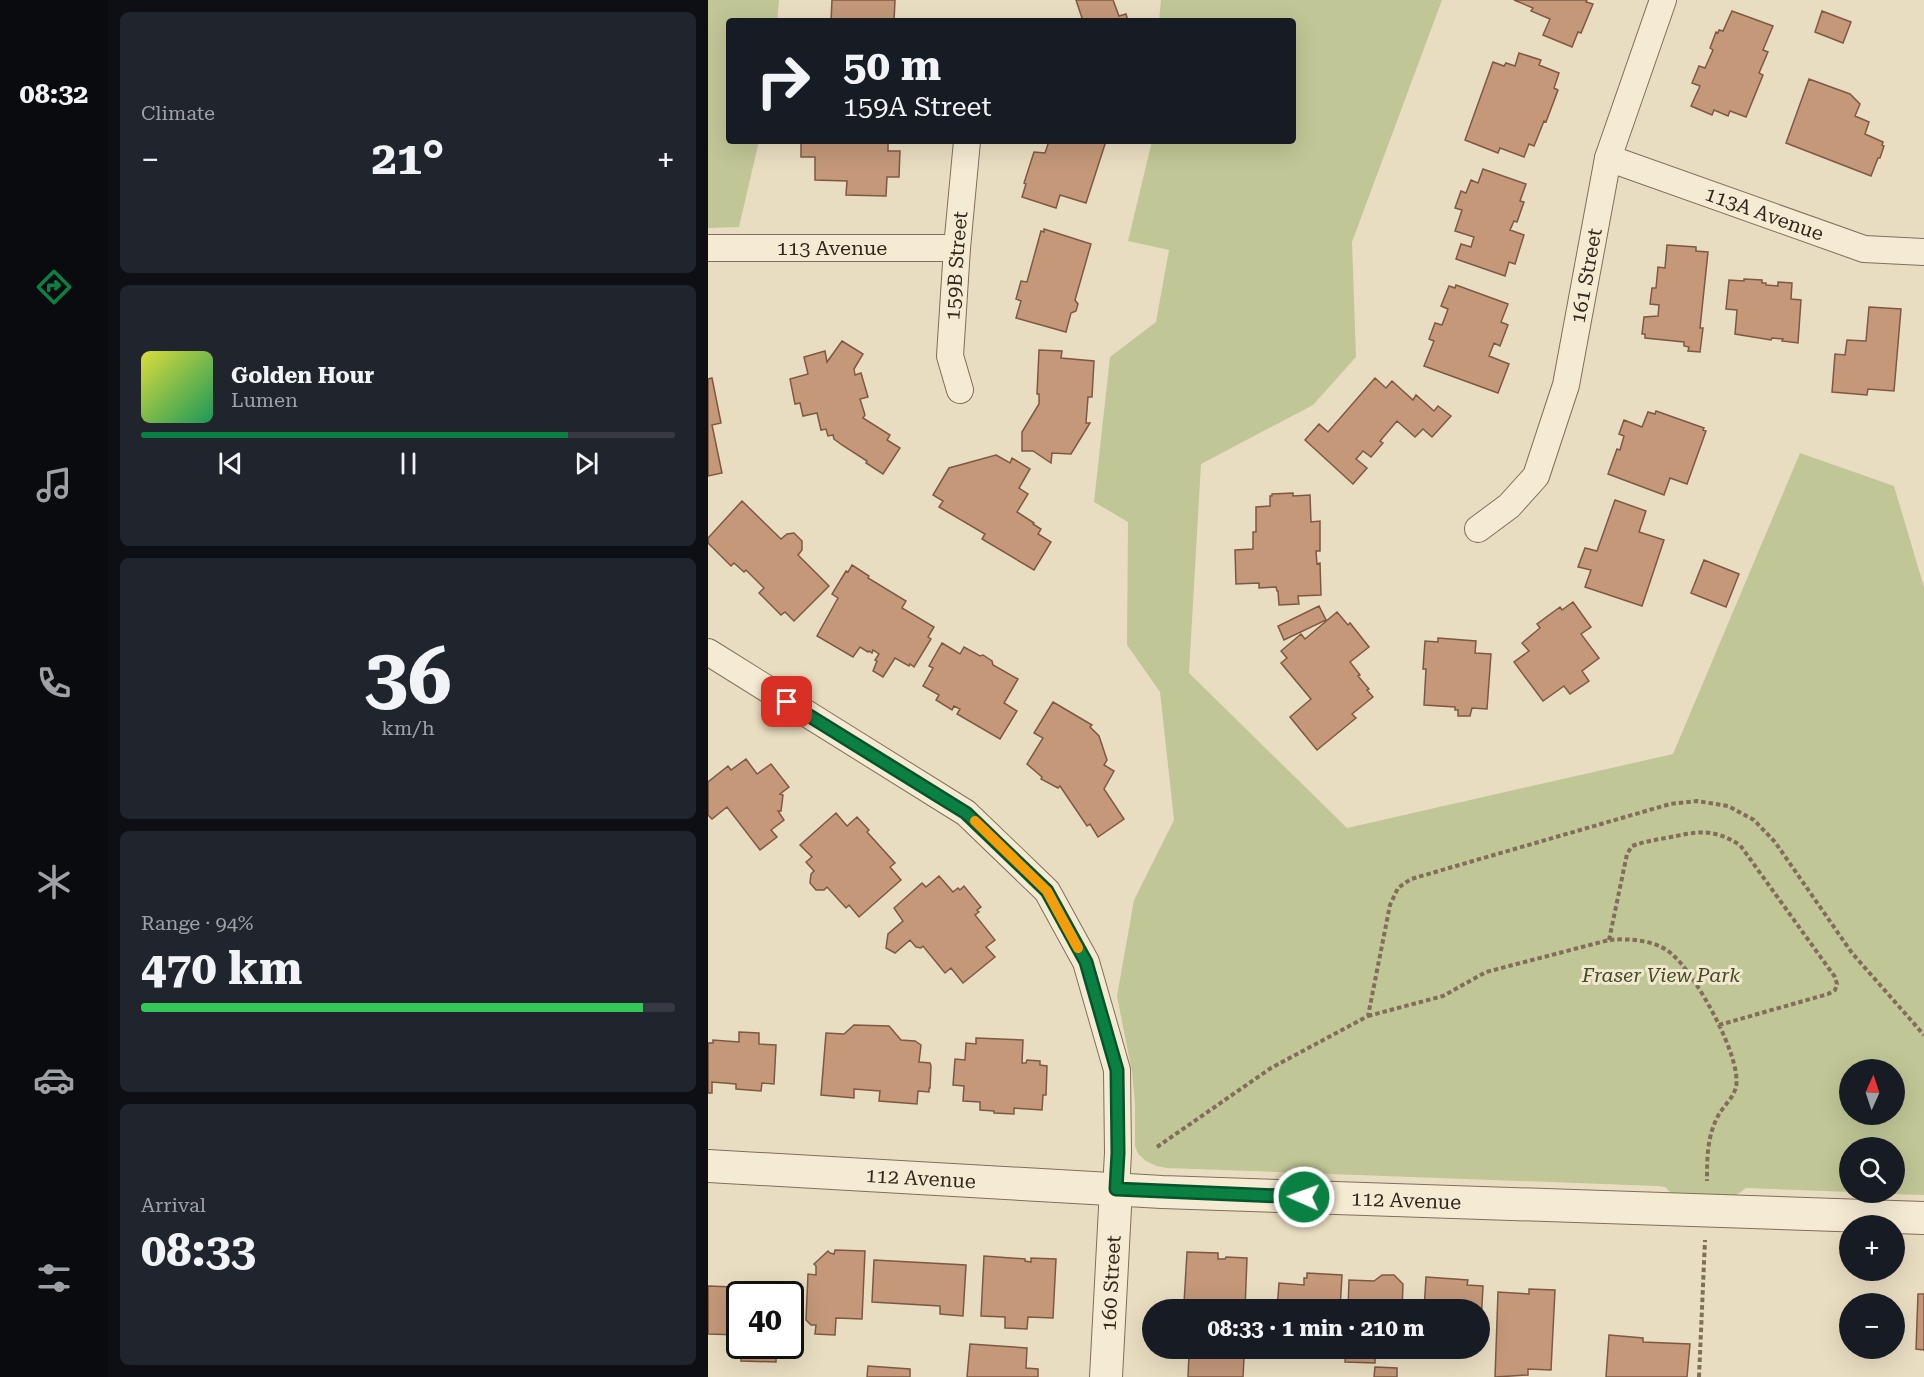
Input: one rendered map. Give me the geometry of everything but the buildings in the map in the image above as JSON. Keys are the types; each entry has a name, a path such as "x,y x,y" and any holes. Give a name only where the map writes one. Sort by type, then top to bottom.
{"street":[{"name":"161 Street","path":"1478,529 1509,506 1536,476 1566,385 1608,158 1663,0"},
{"name":"159B Street","path":"960,390 950,356 967,144"},
{"name":"113A Avenue","path":"1608,158 1864,249 1924,252"},
{"name":"113 Avenue","path":"708,248 957,248"},
{"path":"708,652 966,813 1047,891 1086,962 1117,1070 1116,1189"},
{"name":"112 Avenue","path":"708,1166 1162,1192 1924,1218"},
{"name":"160 Street","path":"1106,1377 1116,1189"}],"path":[{"path":"1368,1016 1390,905 1398,888 1411,879 1670,804 1697,801 1728,806 1754,820 1774,842 1852,953 1924,1035"},
{"path":"1609,940 1627,854 1632,846 1700,831 1717,833 1740,845 1835,977 1837,984 1835,990 1828,994 1719,1025"},
{"path":"1156,1147 1271,1068 1368,1016 1443,996 1486,972 1609,940 1630,938 1651,943 1673,954 1695,981 1719,1025 1736,1074 1736,1087 1711,1131 1707,1147 1707,1184"},
{"path":"1699,1377 1705,1234"}],"green space":[{"path":"708,0 779,0 777,18 726,18 726,144 758,144 739,227 708,228"},
{"name":"Fraser View Park","path":"1161,0 1442,0 1352,242 1356,357 1313,405 1201,464 1189,673 1347,828 1673,754 1800,453 1894,486 1924,587 1924,1195 1905,1194 1905,1137 1839,1137 1839,1192 1746,1188 1734,1197 1672,1194 1665,1187 1657,1186 1167,1168 1156,1166 1138,1154 1135,1146 1132,1072 1117,996 1134,900 1174,820 1160,692 1127,645 1128,522 1094,502 1110,357 1156,322 1169,250 1128,241 1151,144 1296,144 1296,18 1159,18"}],"slow traffic":[{"path":"975,821 1047,891 1078,948"}],"route":[{"path":"787,702 966,813 1047,891 1086,962 1117,1070 1116,1189 1304,1197"}]}
